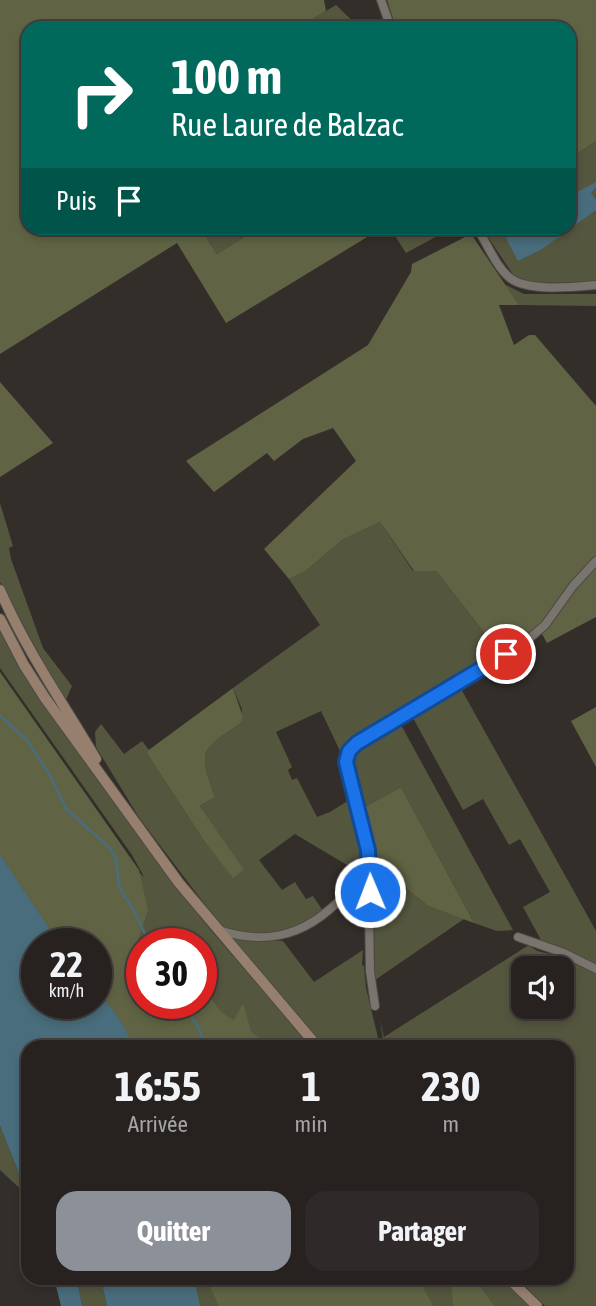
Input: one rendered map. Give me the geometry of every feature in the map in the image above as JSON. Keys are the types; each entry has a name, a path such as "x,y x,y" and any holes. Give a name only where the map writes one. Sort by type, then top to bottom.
{"main road":[{"path":"0,590 33,657 121,801"},
{"path":"0,619 45,698 179,883 216,928"},
{"path":"217,929 312,1040"},
{"path":"515,1285 537,1306"}],"street":[{"path":"381,0 388,21"},
{"path":"481,235 502,269 512,279 528,286 596,285"},
{"path":"375,1006 370,971 368,850 347,770 346,756 357,743 536,634 596,561"},
{"path":"217,929 237,935 271,938 288,934 314,921 369,880"},
{"path":"517,937 564,953 596,969"}],"green space":[{"path":"0,0 324,0 326,11 310,21 21,21 21,235 205,235 217,254 248,235 371,235 226,323 177,243 0,354"},
{"path":"387,0 596,0 596,141 576,154 576,21 394,21"},
{"path":"336,5 353,21 310,21"},
{"path":"596,141 596,282 532,283 514,276 487,235 576,235 576,154"},
{"path":"205,235 248,235 217,254"},
{"path":"394,235 439,235 406,253"},
{"path":"472,235 519,305 499,305 514,345 529,335 535,335 596,406 596,557 566,590 541,627 501,654 436,571 414,571 380,522 342,540 306,571 289,579 264,549 356,461 333,428 303,439 274,461 267,453 214,492 186,461 368,345 411,272 412,264"},
{"path":"504,284 524,294 596,294 596,306 519,305"},
{"path":"0,382 53,443 0,477"},
{"path":"0,503 13,546 9,548 11,559 43,648 72,686 65,702 0,582"},
{"path":"380,522 413,571 436,571 501,654 389,722 368,731 340,751 321,711 276,732 292,767 288,770 292,780 297,778 317,817 349,800 363,846 362,874 295,834 259,860 282,890 295,882 306,899 313,896 323,911 298,925 274,932 249,933 222,927 140,819 96,747 95,732 101,724 124,754 142,741 149,750 146,752 204,841 233,877 243,870 200,806 215,797 206,769 206,753 217,740 241,723 242,709 233,688 320,625 289,579 306,571 342,540"},
{"path":"596,567 596,617 547,643 542,634 567,599"},
{"path":"0,629 160,866 209,928 126,928 126,1019 217,1019 217,937 306,1040 60,1040 80,1019 112,1019 112,928 21,928 21,932 0,917 0,674 135,869 144,877 132,855 0,668"},
{"path":"0,672 139,870 148,910 142,928 126,928 126,1019 217,1019 217,1006 227,1017 234,1020 243,1003 251,1031 261,1040 130,1040 112,1009 112,928 49,928 0,855"},
{"path":"460,687 596,931 596,967 541,940 523,907 550,892 520,839 509,845 483,799 463,810 412,716"},
{"path":"233,688 243,717 241,723 217,740 206,752 206,769 215,797 200,806 244,870 233,878 204,841 146,752"},
{"path":"596,707 596,767 571,721"},
{"path":"400,723 513,930 497,931 474,923 401,787 361,809 351,756 358,748"},
{"path":"401,787 474,923 428,906 384,871 373,878 372,854 361,809"},
{"path":"384,871 428,906 464,919 375,980 373,878"},
{"path":"233,938 283,941 314,982 363,950 362,965 379,1040 319,1040"},
{"path":"529,945 540,952 560,956 512,956"},
{"path":"511,956 511,1019 574,1019 574,961 596,973 596,1306 545,1306 524,1285 574,1285 574,1040 383,1040 380,1020 384,1037"},
{"path":"0,1126 21,1178 21,1190 0,1170"},
{"path":"78,1285 103,1285 107,1306 82,1306"},
{"path":"112,1285 510,1285 531,1306 117,1306"},
{"path":"209,1285 422,1285 433,1306 219,1306"},
{"path":"452,1285 479,1285 494,1306 453,1306"}],"water":[{"path":"596,182 591,193 596,200 596,210 576,224 576,192"},
{"path":"510,235 561,235 518,261 506,238"},
{"path":"0,855 49,928 21,928 21,1019 112,1019 112,1009 130,1040 21,1040 21,1178 0,1126"},
{"path":"56,1285 78,1285 82,1306 61,1306"},
{"path":"103,1285 196,1285 200,1306 107,1306"}],"waterway":[{"path":"0,716 27,740 51,777 66,809 110,848 115,856 120,889 142,928"},
{"path":"193,1019 203,1040"}],"route":[{"path":"370,892 368,850 347,770 346,756 357,743 506,654"}]}
